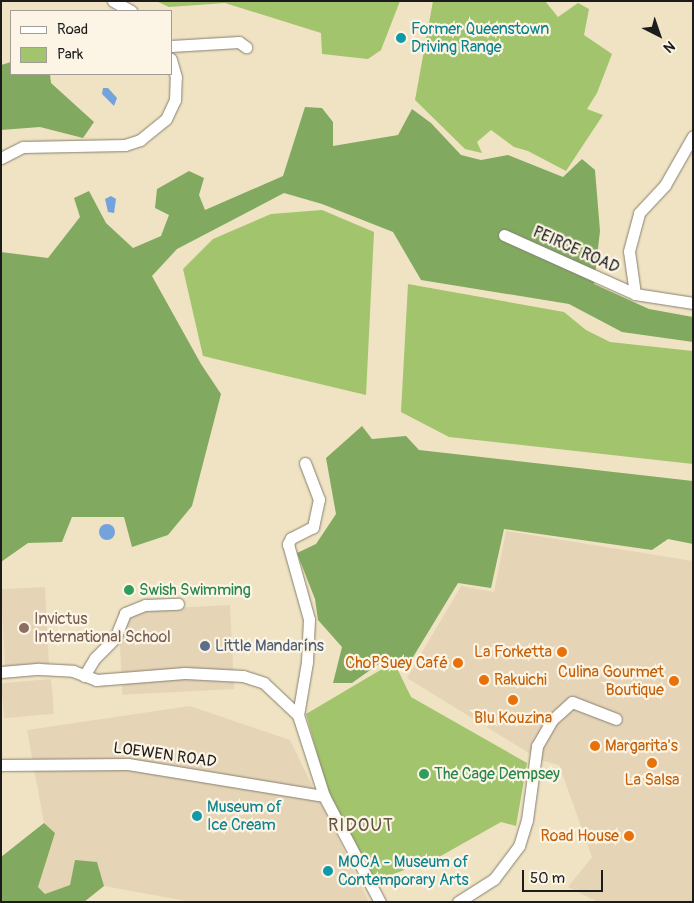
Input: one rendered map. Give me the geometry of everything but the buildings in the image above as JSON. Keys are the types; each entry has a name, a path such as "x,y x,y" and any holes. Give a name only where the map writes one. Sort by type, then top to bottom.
{"street":[{"path":"114,1 129,10"},
{"path":"172,46 239,42 246,47"},
{"path":"1,158 23,147 125,145 140,140 166,120 175,100 176,77 172,63"},
{"name":"PEIRCE ROAD","path":"635,294 629,252 638,213 664,185 693,136"},
{"name":"PEIRCE ROAD","path":"504,235 635,294 693,303"},
{"path":"305,463 320,498 313,527 292,538 288,544 309,619 308,662 298,715 324,796 380,902"},
{"path":"84,676 95,658 111,643 125,613 131,608 178,604"},
{"path":"1,672 39,669 73,671 96,680 185,673 243,676 264,683 298,715"},
{"path":"458,902 494,879 519,846 527,820 537,746 547,727 572,702 616,719"},
{"name":"LOEWEN ROAD","path":"1,765 128,764 324,796"}],"shaded area":[{"path":"506,531 693,561 693,902 598,902 568,887 592,857 559,765 540,760 407,678 461,586 494,592"},
{"name":"Invictus International School","path":"45,587 49,665 5,667 1,589"},
{"path":"230,605 234,689 123,695 118,611"},
{"path":"51,679 54,714 4,718 1,683"},
{"path":"190,706 290,740 369,902 192,902 104,886 97,862 75,861 71,885 45,894 38,887 55,833 44,823 27,730"}],"green space":[{"path":"156,1 400,1 381,50 368,59 322,54 321,33 225,3 169,7"},
{"path":"433,1 545,1 558,17 578,3 589,9 584,35 612,54 597,93 587,109 603,115 566,171 528,151 514,147 491,130 477,142 482,153 465,149 415,100"},
{"path":"10,62 10,75 50,75 51,83 94,122 83,138 40,127 1,130 1,65"},
{"path":"305,107 322,108 333,122 333,146 398,135 412,109 431,123 461,155 481,160 508,155 563,177 582,159 595,170 600,231 594,284 649,309 693,317 693,342 622,332 569,304 421,280 393,232 322,204 284,193 177,249 152,276 201,364 221,394 192,506 168,535 132,547 124,517 72,517 62,542 28,543 1,562 1,252 48,258 80,217 74,198 89,191 106,223 133,248 161,236 169,215 155,208 157,189 189,171 204,178 199,195 205,210 283,176"},
{"path":"322,210 374,232 366,395 203,356 183,269 213,239 271,214"},
{"path":"408,284 564,312 586,330 610,342 693,351 693,464 449,437 401,412"},
{"path":"362,426 372,439 406,436 419,450 693,481 693,544 668,539 652,550 504,529 491,588 458,583 410,662 387,658 352,683 333,683 342,647 318,620 315,599 297,553 316,544 336,514 326,458"},
{"name":"The Cage Dempsey","path":"394,662 411,697 527,763 516,826 501,822 439,857 375,881 327,789 306,714"},
{"path":"44,823 55,833 38,887 45,894 70,885 75,860 97,862 104,886 84,902 1,902 1,857"}],"water":[{"path":"103,88 108,88 117,98 114,106 102,94"},
{"path":"111,196 116,199 114,213 108,212 105,199"},
{"path":"104,524 110,524 115,529 113,538 104,540 99,535 99,529"}],"place":[{"name":"Former Queenstown Driving Range","path":"401,38"},
{"name":"Swish Swimming","path":"129,590"},
{"name":"Invictus International School","path":"24,628"},
{"name":"Little Mandaríns","path":"205,646"},
{"name":"La Forketta","path":"562,652"},
{"name":"ChoPSuey Café","path":"458,663"},
{"name":"Rakuichi","path":"484,680"},
{"name":"Culina Gourmet Boutique","path":"674,681"},
{"name":"Blu Kouzina","path":"513,700"},
{"name":"Margarita's","path":"595,746"},
{"name":"La Salsa","path":"652,763"},
{"name":"The Cage Dempsey","path":"424,774"},
{"name":"Museum of Ice Cream","path":"197,816"},
{"name":"Road House","path":"629,836"},
{"name":"MOCA - Museum of Contemporary Arts","path":"328,871"}],"district":[{"name":"RIDOUT","path":"361,826"}]}
